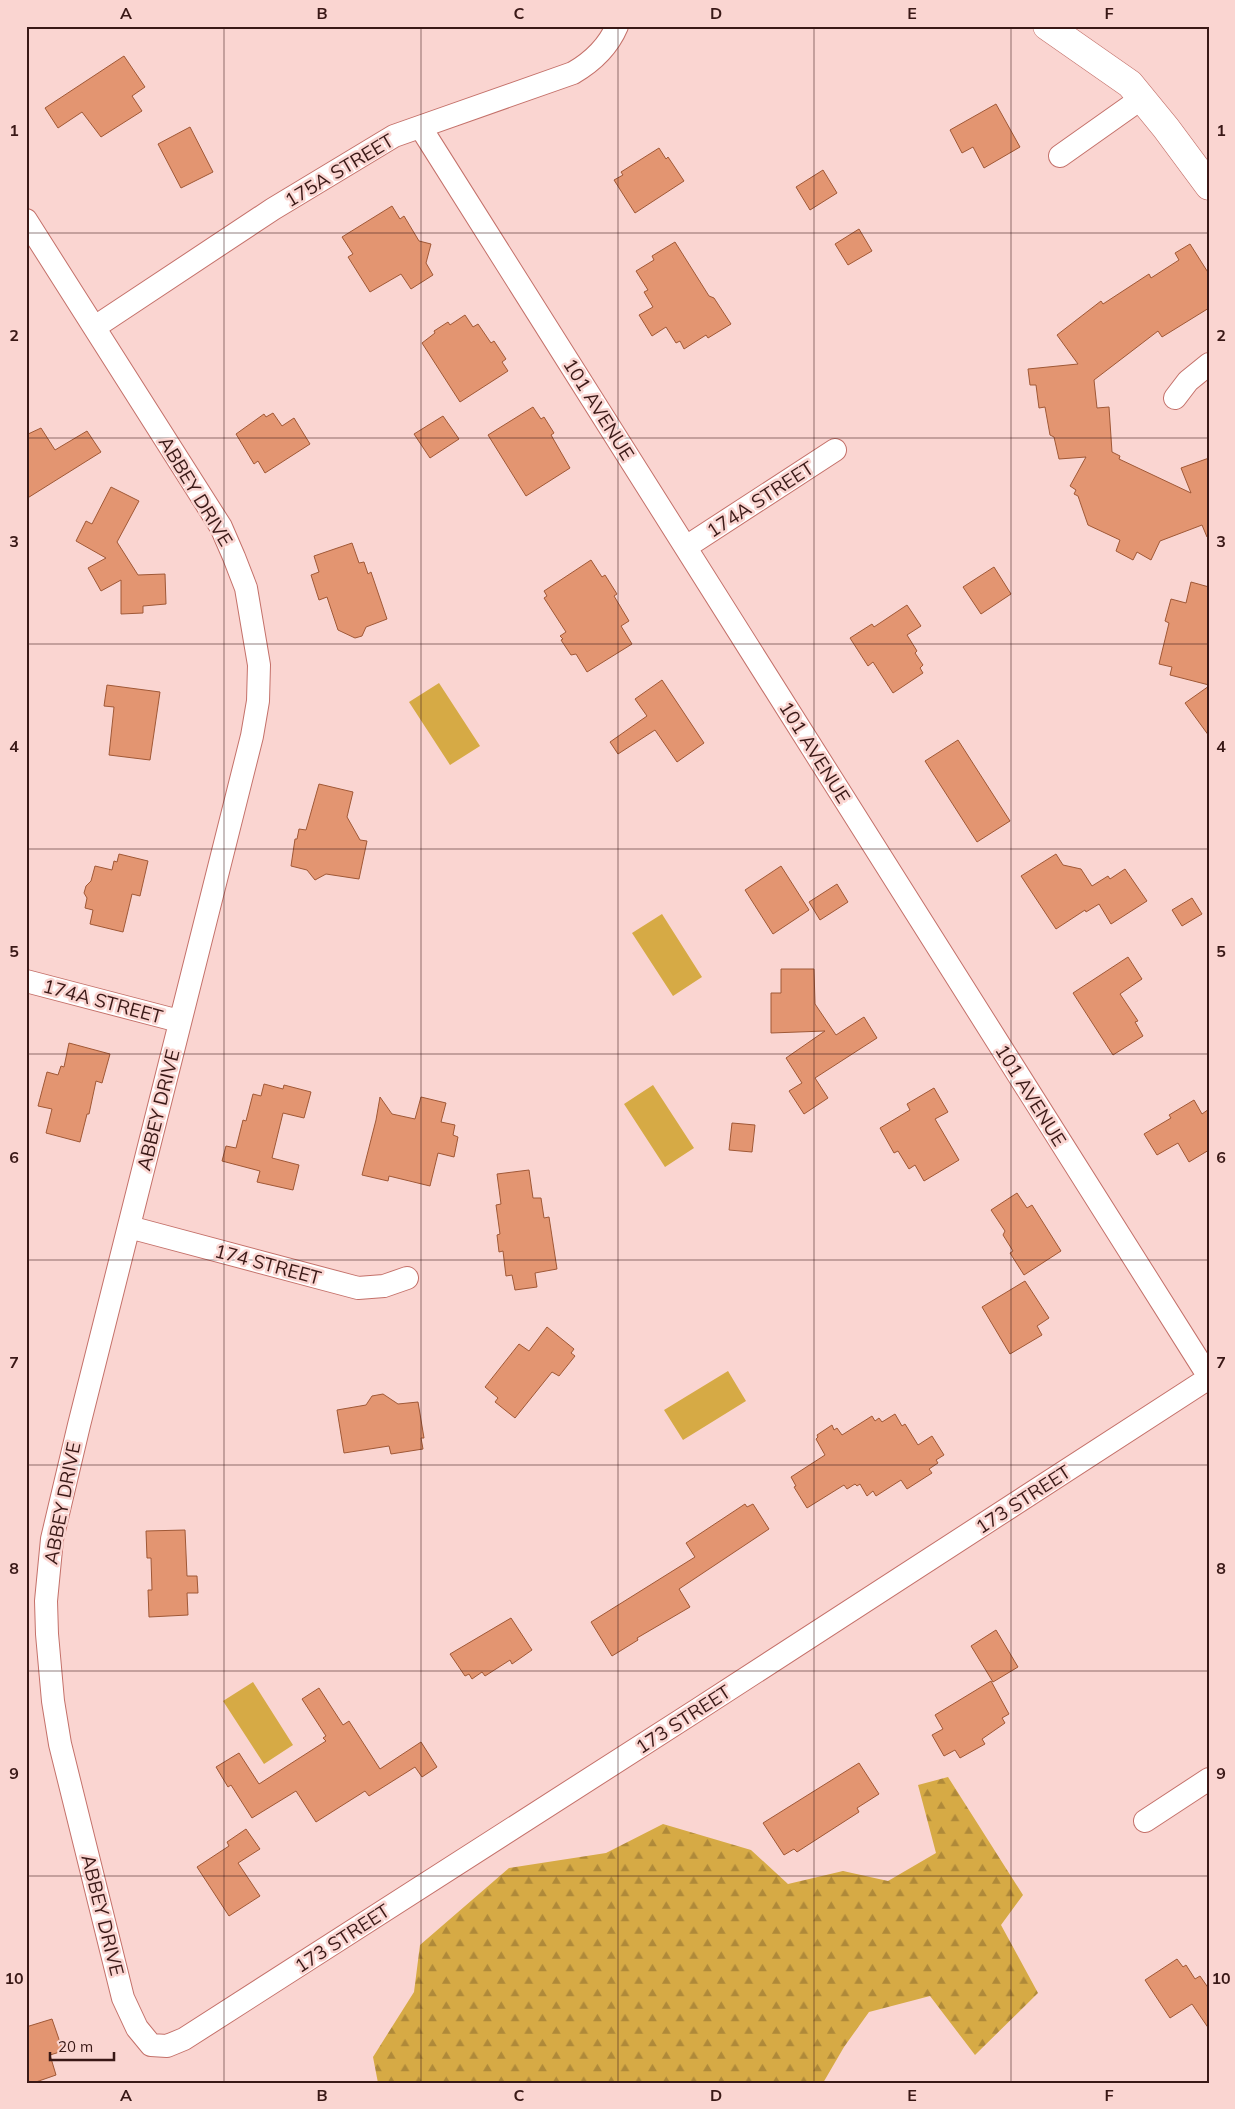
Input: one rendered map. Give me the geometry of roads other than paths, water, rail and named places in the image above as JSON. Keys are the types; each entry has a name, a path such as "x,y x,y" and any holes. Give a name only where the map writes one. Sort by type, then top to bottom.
{"street":[{"name":"175A STREET","path":"95,327 273,209 394,136 422,128 573,73 590,62 604,48 617,26"},
{"path":"1047,26 1077,45 1130,84 1166,128 1209,186"},
{"path":"1060,156 1142,98"},
{"name":"101 AVENUE","path":"422,128 1209,1377"},
{"name":"ABBEY DRIVE","path":"26,220 221,527 246,588 259,665 258,701 252,736 78,1425 52,1539 46,1600 46,1634 53,1701 60,1744 123,1998 137,2028 151,2045"},
{"path":"1174,398 1188,382 1209,364"},
{"name":"174A STREET","path":"686,547 835,450"},
{"name":"174A STREET","path":"26,981 179,1021"},
{"name":"174 STREET","path":"129,1227 358,1288 384,1286 407,1278"},
{"name":"173 STREET","path":"151,2045 167,2046 184,2039 1209,1377"},
{"path":"1145,1821 1209,1779"}]}
